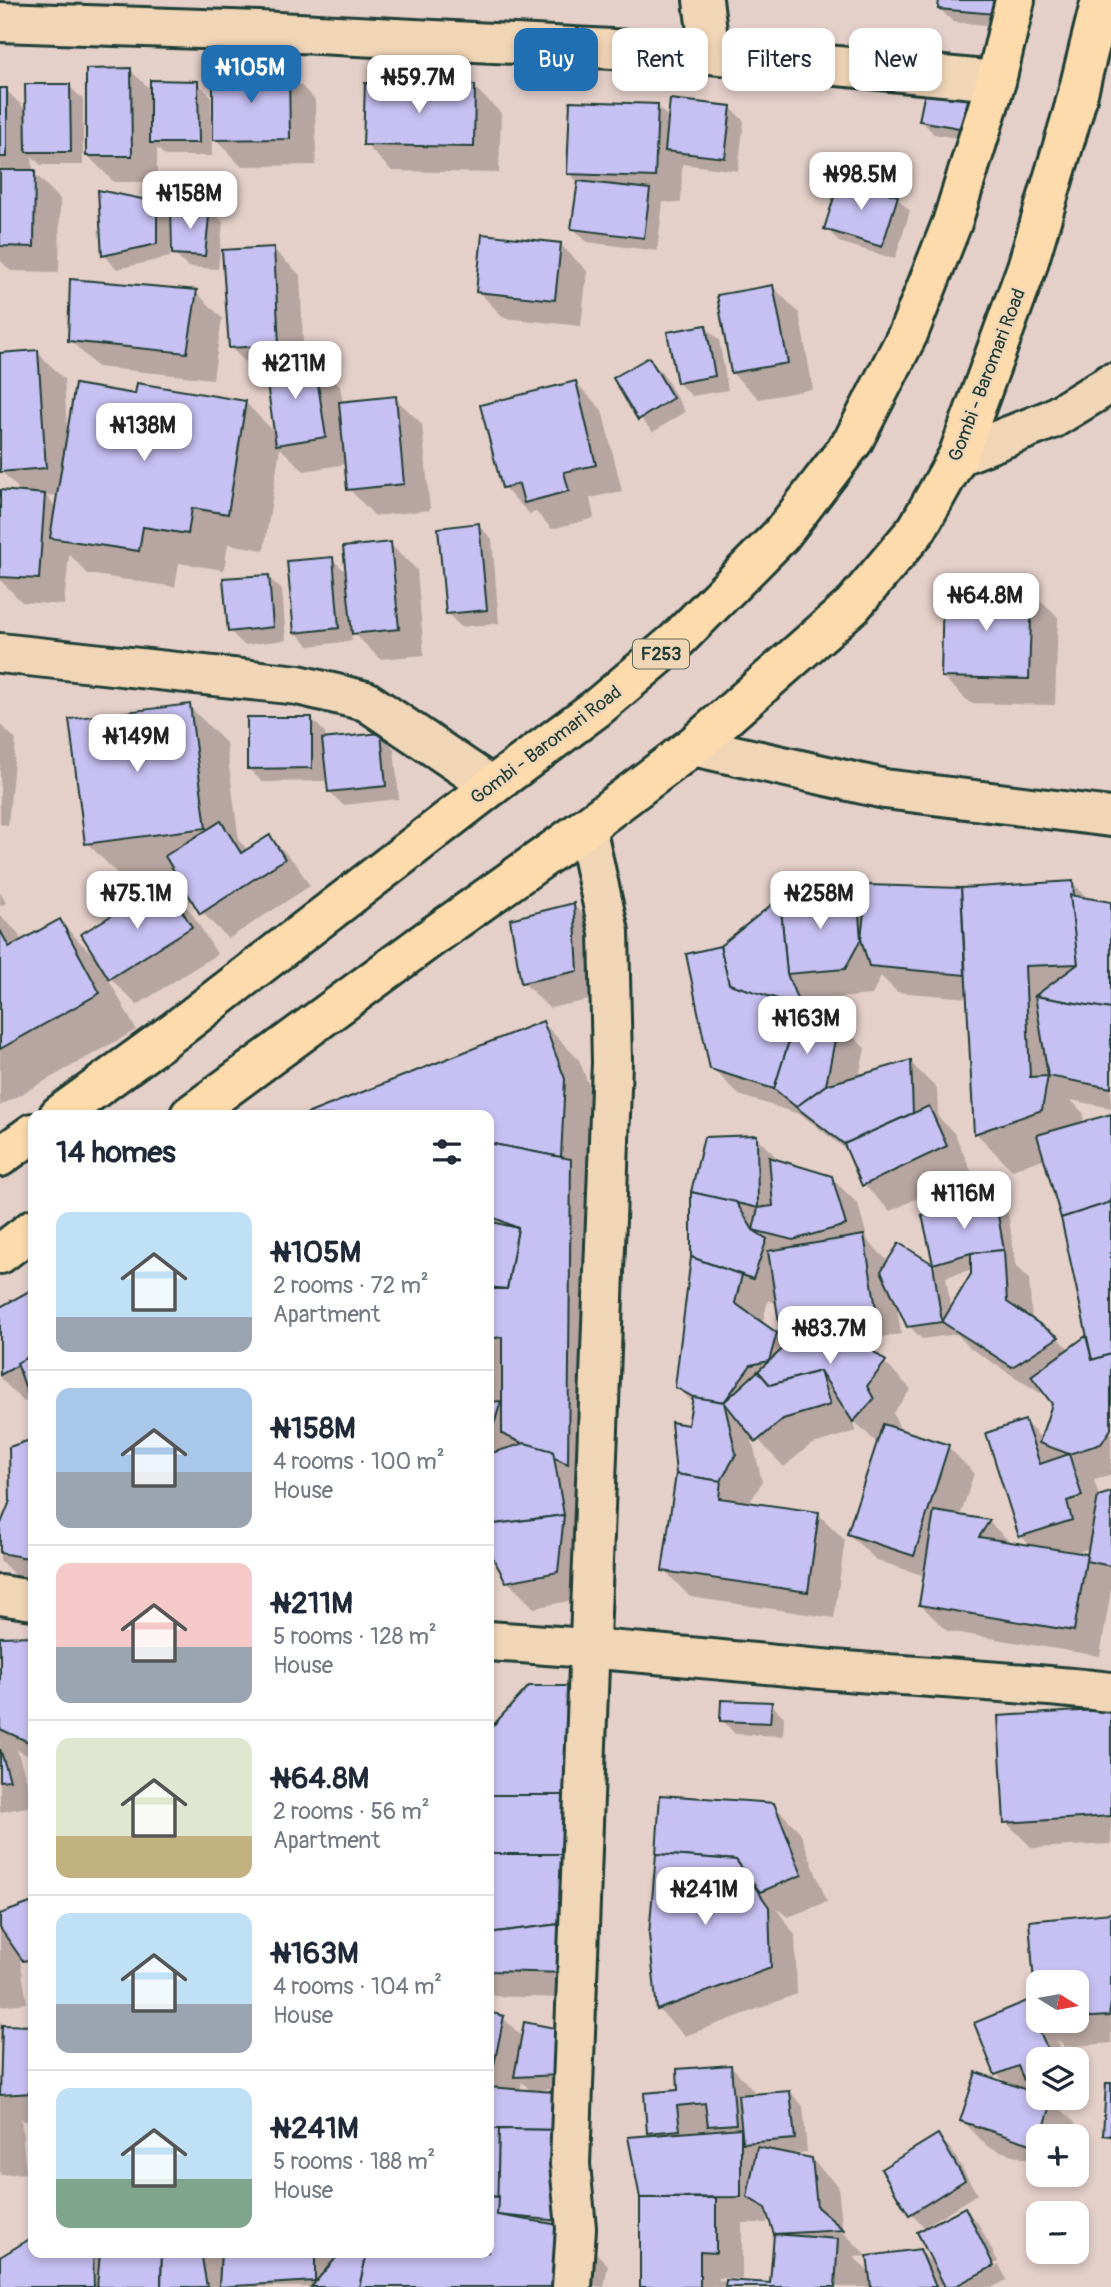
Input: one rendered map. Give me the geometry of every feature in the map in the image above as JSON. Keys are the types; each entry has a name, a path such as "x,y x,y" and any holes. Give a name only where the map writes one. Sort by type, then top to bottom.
{"main road":[{"name":"Gombi - Baromari Road","path":"66,1110 176,1030 598,707 676,641 781,535 853,441 908,334 952,223 996,81 1015,0"},
{"name":"Gombi - Baromari Road","path":"197,1110 586,827 692,746 853,605 917,529 958,456 1027,267 1074,109 1101,0"},
{"path":"0,1157 28,1137"},
{"path":"0,1254 28,1234"}],"street":[{"path":"703,0 710,54"},
{"path":"0,22 259,31 710,54 996,81"},
{"path":"958,456 1052,419 1111,383"},
{"path":"0,653 298,685 366,701 492,786"},
{"path":"692,746 885,789 1111,817"},
{"path":"572,2287 576,2228 570,2164 611,1062 609,932 586,827"},
{"path":"0,1595 28,1599"},
{"path":"494,1641 589,1647 1111,1692"}],"building":[{"path":"939,0 996,0 995,14 938,9"},
{"path":"131,68 132,156 86,156 86,69"},
{"path":"213,71 289,71 290,139 213,140"},
{"path":"150,80 198,81 199,143 150,143"},
{"path":"365,83 475,85 474,147 363,145"},
{"path":"25,84 70,84 71,152 26,152"},
{"path":"942,85 978,91 971,130 919,121 925,91 942,91"},
{"path":"0,88 7,88 7,157 0,157"},
{"path":"670,99 731,106 725,158 665,151"},
{"path":"570,101 658,104 655,177 567,174"},
{"path":"0,170 35,170 34,247 0,246"},
{"path":"840,178 898,196 882,247 824,229"},
{"path":"578,181 650,189 644,238 571,229"},
{"path":"98,190 157,202 157,244 102,256"},
{"path":"210,207 205,256 172,254 171,209"},
{"path":"482,234 561,243 555,300 476,292"},
{"path":"274,247 279,345 229,348 222,250"},
{"path":"70,279 197,290 187,353 68,341"},
{"path":"773,285 788,363 731,373 717,295"},
{"path":"706,325 715,376 677,383 667,332"},
{"path":"38,350 46,468 0,472 0,353"},
{"path":"649,357 673,398 638,420 613,378"},
{"path":"314,358 326,437 276,445 264,364"},
{"path":"576,381 596,465 564,472 569,491 524,503 519,484 502,488 480,405"},
{"path":"137,383 246,401 228,514 192,508 188,534 143,527 139,551 50,538 75,384 135,394"},
{"path":"396,396 404,484 347,490 339,402"},
{"path":"0,490 45,494 39,579 0,577"},
{"path":"479,523 487,610 446,614 438,528"},
{"path":"391,542 399,629 352,634 343,547"},
{"path":"333,557 339,628 294,633 287,561"},
{"path":"269,575 273,627 228,632 223,578"},
{"path":"943,587 1032,589 1029,679 941,677"},
{"path":"190,704 206,828 85,844 69,719"},
{"path":"247,717 312,717 312,768 247,769"},
{"path":"381,733 386,786 328,792 322,739"},
{"path":"221,821 241,853 270,835 285,859 200,914 165,856"},
{"path":"1073,881 1078,964 1025,966 1030,1077 1048,1076 1042,1110 974,1134 961,888"},
{"path":"165,883 192,927 109,979 81,934"},
{"path":"867,885 961,888 965,975 869,966 861,939"},
{"path":"857,891 861,939 845,969 787,974 780,898"},
{"path":"1070,895 1111,902 1111,1009 1035,996 1078,964"},
{"path":"780,898 787,974 800,1006 729,984 720,946"},
{"path":"574,903 578,971 521,983 510,919"},
{"path":"60,919 100,993 0,1049 0,930 9,947"},
{"path":"720,946 729,984 800,1006 774,1089 710,1069 686,954"},
{"path":"1035,996 1111,1009 1111,1088 1048,1076"},
{"path":"800,1006 839,1020 826,1085 796,1107 774,1089"},
{"path":"543,1021 565,1079 561,1157 494,1144 494,1110 317,1110"},
{"path":"911,1060 913,1113 844,1144 796,1107 826,1085"},
{"path":"929,1106 947,1146 862,1186 844,1144"},
{"path":"1111,1114 1111,1202 1061,1218 1037,1135"},
{"path":"757,1135 758,1208 691,1192 704,1137"},
{"path":"494,1144 571,1159 568,1464 502,1434 502,1337 494,1338 494,1289 507,1289 518,1228 494,1218"},
{"path":"769,1157 832,1176 846,1225 793,1240 753,1230 758,1208 773,1206"},
{"path":"691,1192 736,1202 753,1230 767,1239 753,1279 691,1257"},
{"path":"995,1198 1004,1250 971,1253 933,1264 922,1215"},
{"path":"1111,1202 1111,1354 1092,1360 1061,1218"},
{"path":"494,1222 518,1228 507,1289 494,1288"},
{"path":"864,1235 876,1308 779,1323 768,1251"},
{"path":"899,1243 933,1264 942,1322 907,1327 881,1271"},
{"path":"1004,1250 1007,1302 1059,1337 1012,1367 942,1322 971,1274 971,1253"},
{"path":"691,1257 742,1275 735,1303 777,1333 769,1361 751,1365 724,1402 693,1397 675,1387"},
{"path":"28,1292 28,1360 0,1375 0,1307"},
{"path":"842,1328 886,1361 867,1386 874,1399 853,1422 820,1371 770,1385 758,1371 797,1336"},
{"path":"1086,1336 1092,1360 1111,1354 1111,1429 1101,1444 1069,1454 1039,1443 1052,1404 1031,1376"},
{"path":"28,1357 28,1395 17,1363"},
{"path":"758,1371 770,1385 820,1371 830,1405 783,1419 756,1442 724,1402"},
{"path":"693,1397 724,1402 736,1454 721,1481 676,1474 671,1422 688,1425"},
{"path":"501,1401 494,1424 494,1402"},
{"path":"1025,1420 1040,1464 1069,1454 1082,1496 1067,1501 1072,1520 1019,1537 986,1433"},
{"path":"883,1424 949,1445 914,1556 847,1534"},
{"path":"28,1441 28,1558 0,1553 0,1526 10,1501 9,1447"},
{"path":"525,1443 553,1451 564,1515 494,1524 494,1452"},
{"path":"676,1474 721,1481 719,1498 819,1512 808,1592 662,1571"},
{"path":"1111,1492 1111,1566 1086,1561 1098,1496"},
{"path":"934,1511 990,1520 979,1537 1087,1554 1074,1631 919,1605"},
{"path":"564,1515 558,1572 506,1582 494,1560 494,1524"},
{"path":"28,1636 28,1742 0,1729 0,1637"},
{"path":"529,1686 582,1686 577,1795 494,1795 494,1724"},
{"path":"721,1700 772,1702 770,1723 720,1721"},
{"path":"1111,1709 1111,1816 1004,1823 998,1716"},
{"path":"0,1749 10,1780 0,1781"},
{"path":"494,1795 577,1795 574,1854 494,1854"},
{"path":"660,1795 774,1803 802,1875 760,1892 736,1860 656,1854"},
{"path":"494,1854 574,1854 568,1923 494,1932"},
{"path":"656,1854 736,1860 769,1907 771,1968 657,2010 649,1935"},
{"path":"28,1904 28,1960 23,1961 0,1928 0,1914"},
{"path":"1111,1913 1109,2016 1089,2017 1089,1970 1033,1970 1029,1921"},
{"path":"568,1923 569,1973 494,1971 494,1932"},
{"path":"1026,2001 1026,2034 1041,2034 1046,2047 1026,2047 1026,2080 1018,2066 995,2075 974,2023"},
{"path":"494,2014 504,2016 494,2065"},
{"path":"524,2022 565,2030 562,2075 514,2077"},
{"path":"2,2025 28,2026 28,2093 0,2095"},
{"path":"731,2065 736,2124 708,2126 705,2103 677,2106 680,2130 647,2133 644,2093 678,2090 677,2069"},
{"path":"976,2072 1026,2090 1026,2110 1050,2110 1045,2124 1026,2124 1026,2142 960,2121"},
{"path":"1106,2083 1111,2083 1111,2136 1103,2135"},
{"path":"494,2087 554,2092 563,2130 494,2129"},
{"path":"790,2091 795,2139 743,2143 738,2095"},
{"path":"741,2128 741,2197 640,2198 628,2137"},
{"path":"494,2129 499,2129 498,2197 494,2197"},
{"path":"499,2129 563,2130 561,2221 497,2215"},
{"path":"938,2134 965,2180 909,2215 881,2169"},
{"path":"757,2147 812,2158 817,2207 844,2230 774,2234 765,2208 747,2197"},
{"path":"494,2197 498,2197 497,2215 572,2227 560,2287 359,2287 366,2258 494,2258"},
{"path":"640,2198 716,2198 716,2253 700,2252 700,2287 640,2287"},
{"path":"965,2207 994,2266 954,2287 945,2287 917,2232"},
{"path":"774,2234 838,2239 835,2287 725,2287 726,2280 770,2283"},
{"path":"28,2240 28,2258 93,2258 94,2287 0,2287 0,2257"},
{"path":"920,2249 936,2287 871,2287 867,2256"},
{"path":"99,2258 162,2258 161,2287 97,2287"},
{"path":"162,2258 202,2258 207,2287 161,2287"},
{"path":"221,2258 315,2258 315,2281 219,2287"},
{"path":"336,2258 366,2258 359,2287 311,2287"}]}
